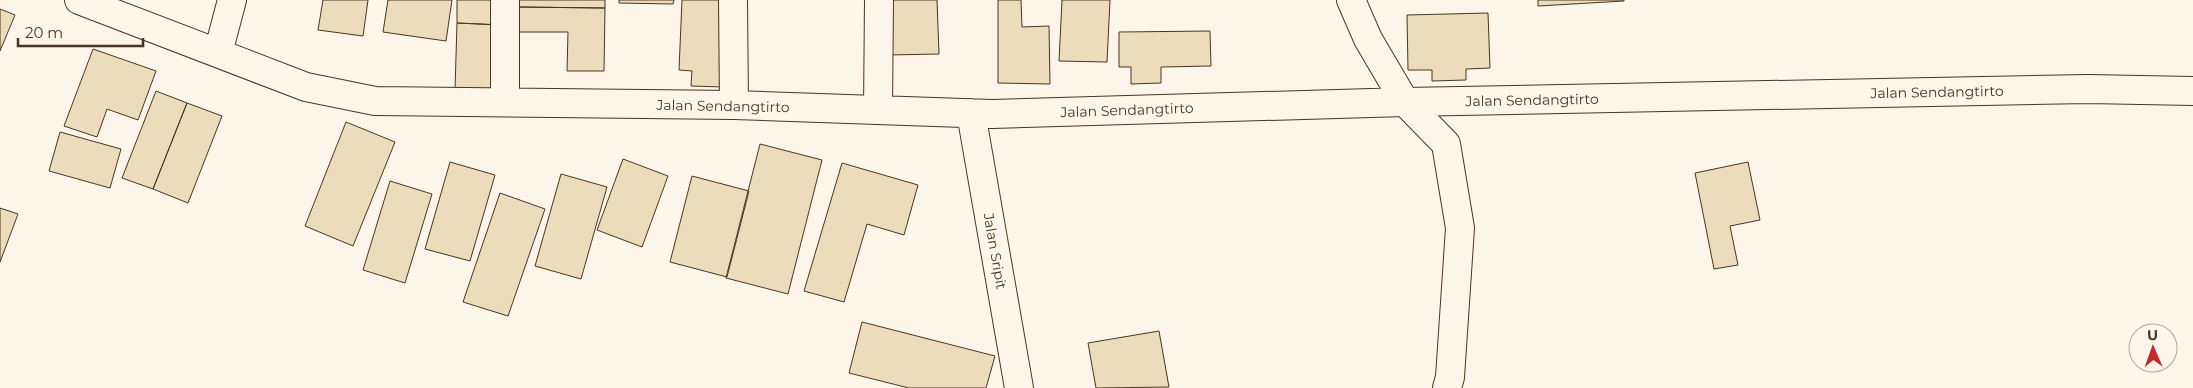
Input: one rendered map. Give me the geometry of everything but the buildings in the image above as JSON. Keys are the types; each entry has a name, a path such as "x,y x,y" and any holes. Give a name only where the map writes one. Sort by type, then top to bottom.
{"street":[{"name":"Jalan Sendangtirto","path":"80,0 306,87 375,101 734,105 971,113 1405,102 2088,89 2193,91"},
{"path":"218,53 232,0"},
{"path":"505,0 505,102"},
{"path":"733,0 734,105"},
{"path":"878,110 879,0"},
{"path":"1351,0 1368,39 1405,102 1446,144 1460,228 1450,378 1447,388"},
{"name":"Jalan Sripit","path":"971,113 1019,388"}]}
